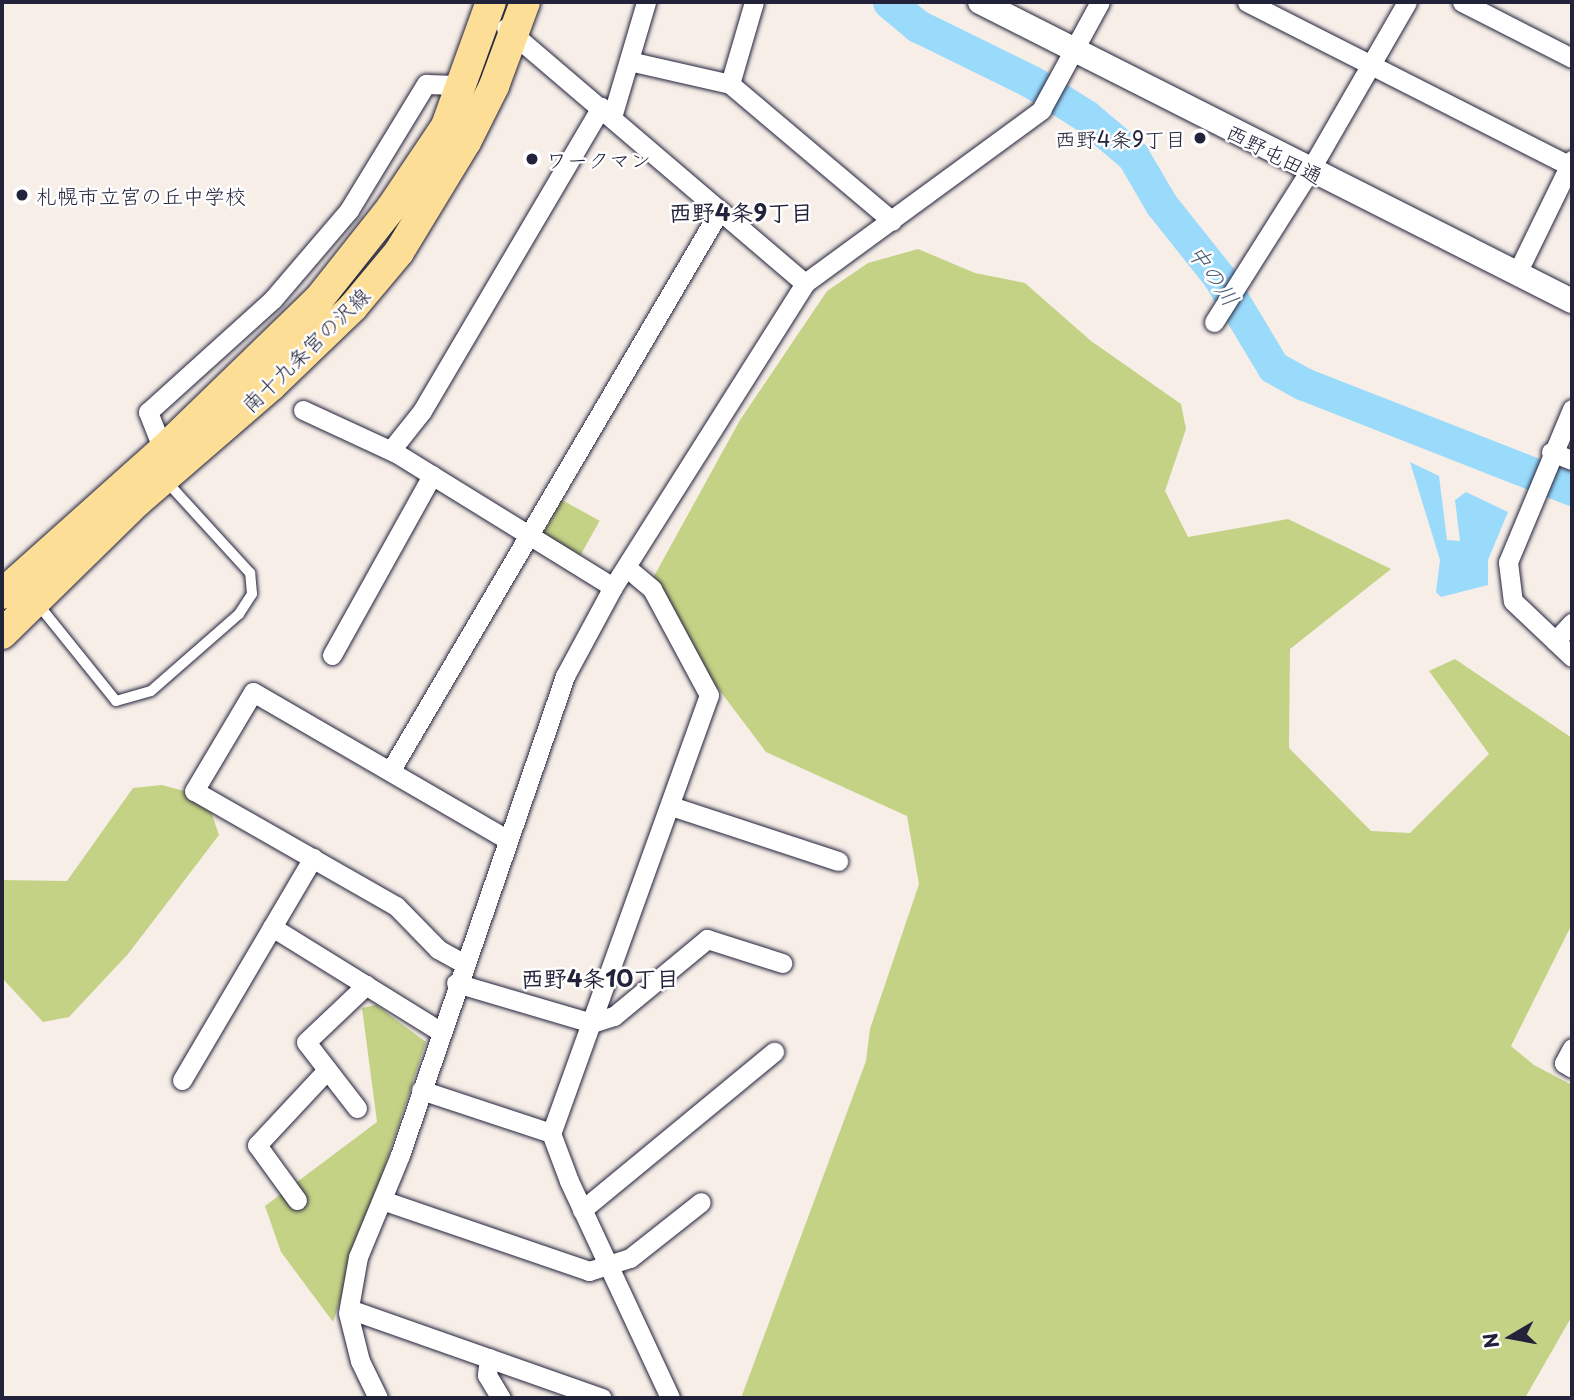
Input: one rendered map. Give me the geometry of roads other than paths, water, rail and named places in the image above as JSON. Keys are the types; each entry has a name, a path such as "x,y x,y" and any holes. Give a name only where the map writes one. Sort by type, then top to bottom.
{"main road":[{"name":"南十九条宮の沢線","path":"2,634 34,600 353,307 399,252 466,142 515,34 525,2"},
{"name":"南十九条宮の沢線","path":"2,594 163,450 318,299 391,208 446,126 464,85 486,8"}],"street":[{"path":"391,450 422,411 607,112 629,61 646,2"},
{"path":"730,84 754,2"},
{"name":"西野屯田通","path":"980,2 1572,301"},
{"path":"378,1398 360,1361 349,1310 358,1257 382,1200 565,676 613,587 805,283 1041,110 1100,2"},
{"path":"1247,2 1370,66 1571,164 1517,274"},
{"path":"1214,322 1310,170 1407,2"},
{"path":"1462,2 1572,58"},
{"path":"486,8 805,283"},
{"path":"629,61 730,84 892,221"},
{"path":"163,450 148,412 273,299 341,220 426,84 464,85"},
{"path":"392,768 720,210"},
{"path":"1572,408 1549,456 1508,562 1508,582 1513,601 1572,657"},
{"path":"303,410 391,450 613,587"},
{"path":"1549,456 1572,460"},
{"path":"332,655 432,475"},
{"path":"626,567 652,589 709,695 551,1133 582,1210 670,1398"},
{"path":"1555,641 1572,623"},
{"path":"463,963 438,949 396,906 194,791 253,692 392,768 507,839"},
{"path":"671,806 838,861"},
{"path":"181,1080 313,859"},
{"path":"272,927 440,1031"},
{"path":"456,983 592,1023 614,1016 708,939 782,963"},
{"path":"357,1108 306,1042 366,985"},
{"path":"1572,1048 1564,1063 1572,1068"},
{"path":"582,1210 774,1052"},
{"path":"297,1200 257,1145 327,1070"},
{"path":"421,1090 551,1133"},
{"path":"382,1200 589,1271 630,1258 701,1202"},
{"path":"349,1310 602,1398"},
{"path":"489,1359 488,1375 501,1398"}],"lane":[{"path":"34,600 117,701 151,691 239,614 252,594 250,573 164,479"}],"water":[{"path":"1410,462 1439,476 1447,540 1460,541 1455,500 1466,492 1508,512 1488,560 1488,585 1441,597 1436,592 1440,560"}],"waterway":[{"name":"中の川","path":"889,2 918,26 1032,82 1086,116 1133,156 1161,204 1219,277 1273,367 1304,384 1572,489"}],"place":[{"name":"西野4条9丁目","path":"1200,138"},
{"name":"ワークマン","path":"532,159"},
{"name":"札幌市立宮の丘中学校","path":"22,195"}],"district":[{"name":"西野4条9丁目","path":"741,212"},
{"name":"西野4条10丁目","path":"600,978"}]}
